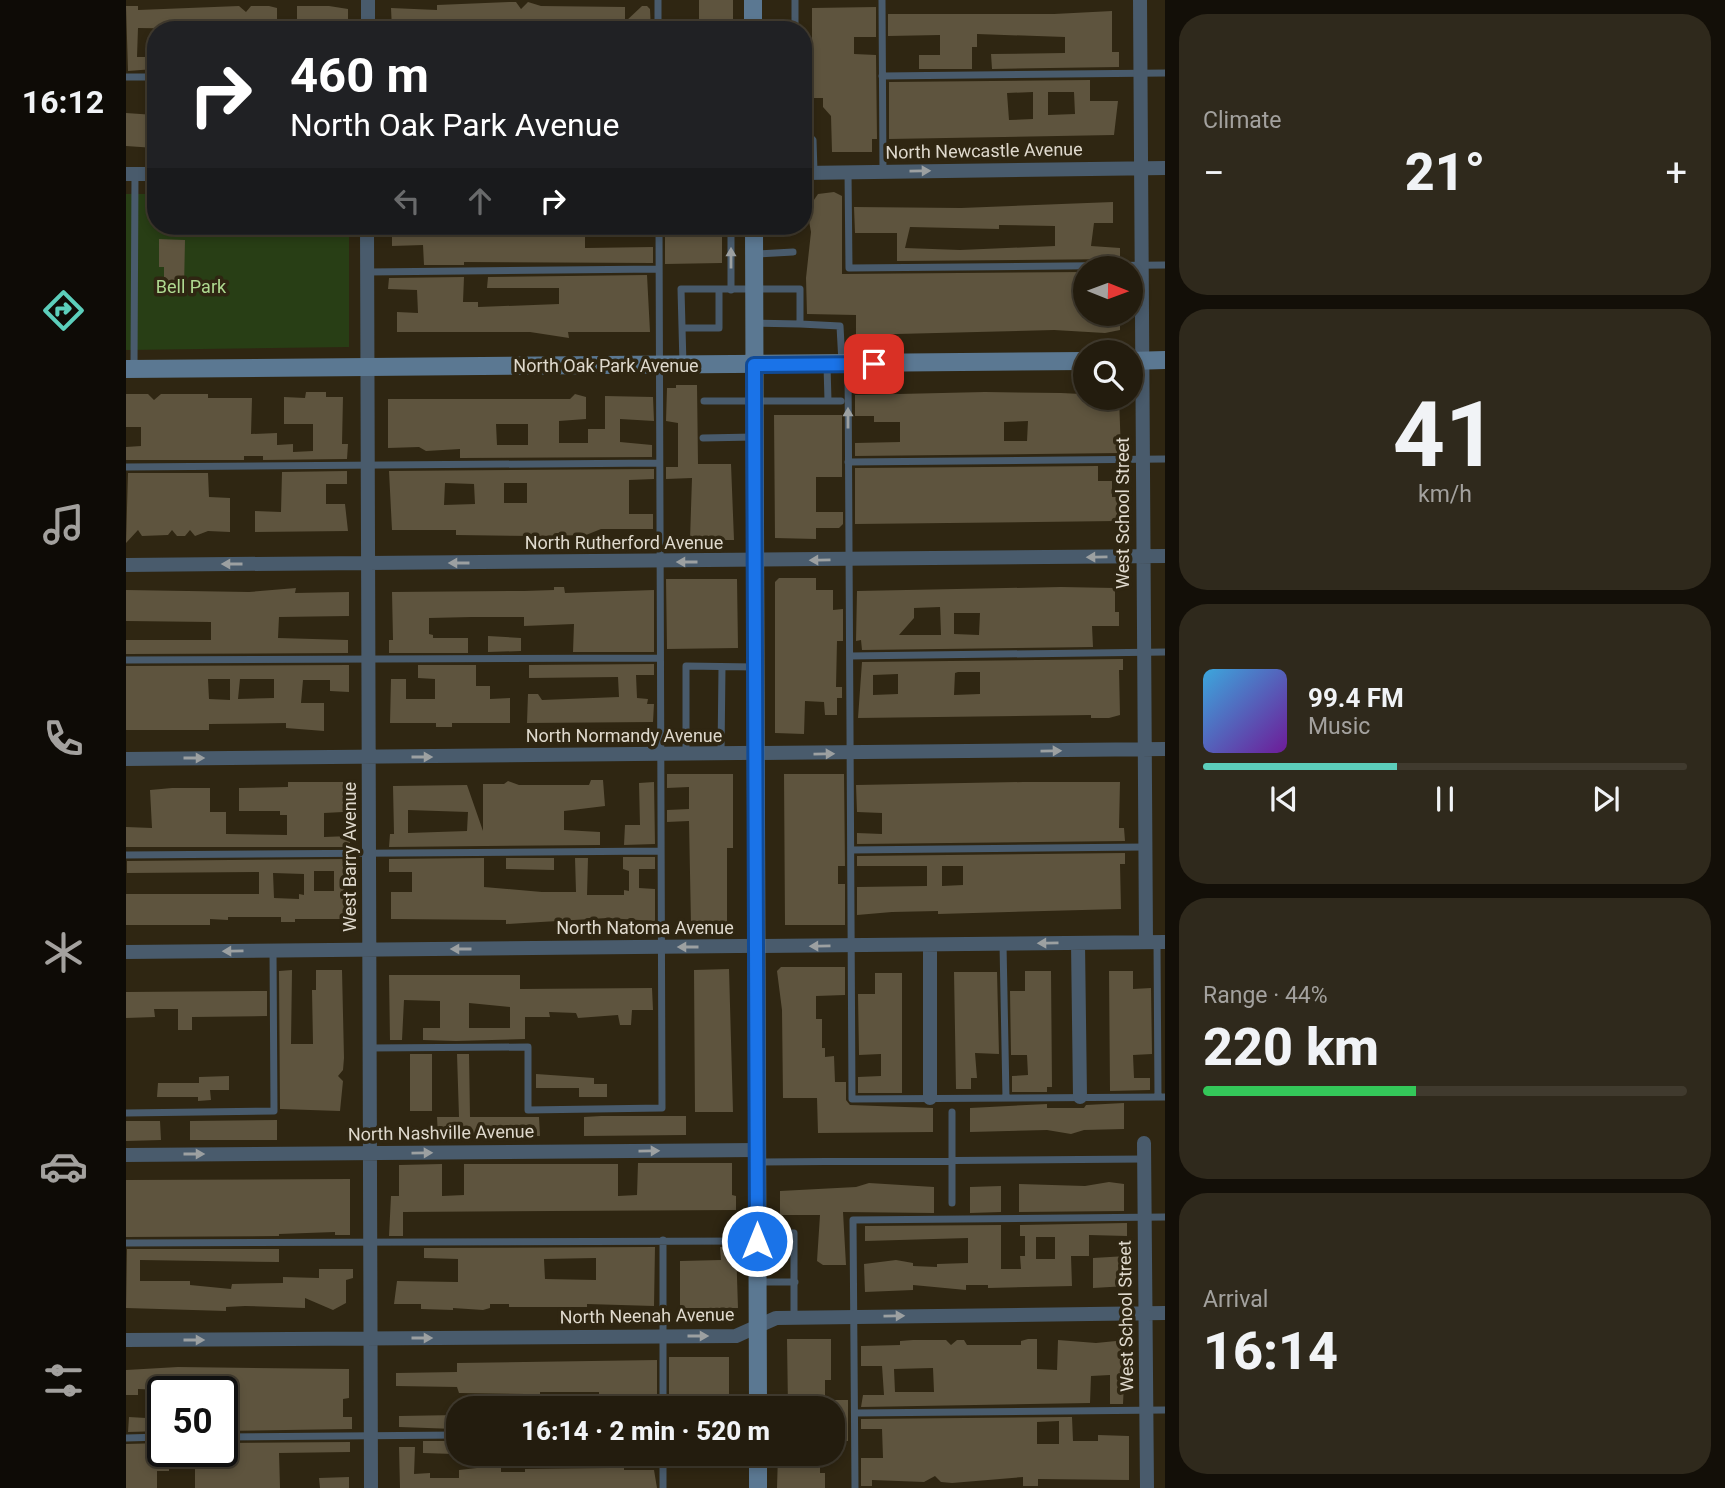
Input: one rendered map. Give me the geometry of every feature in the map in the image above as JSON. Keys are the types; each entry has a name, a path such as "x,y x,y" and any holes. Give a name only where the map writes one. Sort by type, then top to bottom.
{"main road":[{"path":"753,0 753,21"},
{"path":"754,235 758,1396"},
{"path":"1143,361 1165,360"},
{"name":"North Oak Park Avenue","path":"130,369 1073,361"},
{"path":"758,1466 758,1488"}],"street":[{"path":"368,0 368,21"},
{"name":"West School Street","path":"1140,0 1141,256"},
{"name":"North Newcastle Avenue","path":"812,173 1165,168"},
{"name":"West Barry Avenue","path":"367,235 371,1488"},
{"name":"West School Street","path":"1139,410 1142,459 1145,847 1156,942"},
{"name":"North Rutherford Avenue","path":"126,565 1165,556"},
{"name":"North Normandy Avenue","path":"126,759 1165,750"},
{"name":"North Natoma Avenue","path":"126,952 1156,942"},
{"path":"1078,943 1080,1097"},
{"path":"930,945 930,1098"},
{"name":"West School Street","path":"1144,1143 1147,1488"},
{"name":"North Nashville Avenue","path":"126,1154 757,1156"},
{"name":"North Neenah Avenue","path":"126,1340 736,1336 776,1318 794,1317 1165,1313"}],"lane":[{"path":"658,0 658,21"},
{"path":"794,21 795,0"},
{"path":"882,0 883,172"},
{"path":"882,76 1165,73"},
{"path":"126,77 147,77"},
{"path":"848,172 849,268 1073,266"},
{"path":"130,174 130,369"},
{"path":"369,1048 528,1047 528,1110 662,1108 659,235"},
{"path":"731,235 731,290"},
{"path":"754,254 793,252"},
{"path":"1143,265 1165,265"},
{"path":"367,272 659,269"},
{"path":"683,365 681,289 800,289 800,324"},
{"path":"682,328 719,328 719,289"},
{"path":"754,323 840,326 839,364 848,462 852,1099 1162,1097 1156,942"},
{"path":"828,401 839,364"},
{"path":"704,401 841,401"},
{"path":"703,438 754,437"},
{"path":"848,462 1165,459"},
{"path":"126,467 659,463"},
{"path":"850,656 1165,652"},
{"path":"126,660 660,658"},
{"path":"686,755 686,666 755,667"},
{"path":"721,755 722,667"},
{"path":"851,850 1145,847"},
{"path":"126,855 661,851"},
{"path":"1003,944 1006,1098"},
{"path":"126,1113 274,1111 273,950"},
{"path":"952,1112 952,1203"},
{"path":"757,1156 952,1161 1144,1159"},
{"path":"855,1488 853,1220 1165,1217"},
{"path":"126,1243 663,1240 794,1233 794,1317"},
{"path":"663,1240 663,1396"},
{"path":"757,1282 795,1282"},
{"path":"855,1413 1165,1409"},
{"path":"238,1437 446,1435"},
{"path":"126,1437 147,1437"},
{"path":"663,1466 663,1488"}],"green space":[{"name":"Bell Park","path":"126,194 147,194 147,235 349,235 349,347 126,350"}],"building":[{"path":"699,0 733,0 733,21 699,21"},
{"path":"516,2 521,9 528,2 541,6 625,7 625,21 392,21 391,8 437,10 437,5"},
{"path":"126,6 138,6 138,10 239,6 246,12 251,6 277,8 277,21 147,21 147,28 138,28 137,57 147,57 147,70 128,71"},
{"path":"297,6 348,9 348,21 297,21"},
{"path":"642,6 650,9 651,21 626,21"},
{"path":"876,7 876,37 854,37 854,54 876,55 877,139 872,139 872,152 832,152 831,116 823,107 823,98 812,98 812,8"},
{"path":"1112,11 1112,52 1119,52 1119,67 992,69 991,54 1065,53 1065,37 977,34 977,47 972,47 972,69 919,69 919,55 940,55 940,35 888,36 888,14 1054,14"},
{"path":"1090,80 1090,101 1118,101 1114,135 889,139 889,82","holes":["1033,92 1033,119 1009,120 1007,93","1048,92 1074,92 1075,114 1048,115"]},
{"path":"126,113 147,114 147,147 126,146"},
{"path":"834,192 842,196 842,274 1073,272 1073,326 1120,326 1120,330 1105,333 1054,330 856,335 856,315 807,314 806,278 812,235 812,203 818,194"},
{"path":"1113,202 1113,223 1094,223 1091,246 1120,248 1120,256 1073,256 1073,259 897,261 897,233 855,233 854,207 961,208","holes":["999,225 1055,226 1055,246 960,250 905,248 910,227 999,229"]},
{"path":"392,235 585,235 585,248 653,247 653,263 464,262 464,265 424,265 423,245 392,246"},
{"path":"665,235 722,235 722,263 665,264"},
{"path":"159,239 185,240 184,288 164,288 164,267 159,267"},
{"path":"647,275 650,332 568,332 569,338 530,332 397,332 397,312 418,313 417,290 388,289 389,278 464,277 463,302 478,302 478,307 559,304 559,288 487,288 488,277"},
{"path":"676,385 697,385 698,464 731,464 734,540 690,540 692,478 666,479 666,467 678,467 678,423 666,421 667,388 676,388"},
{"path":"306,392 326,392 326,397 343,397 342,444 348,444 347,459 263,460 263,456 244,456 244,460 126,460 126,447 141,446 141,427 126,427 126,394 148,394 154,400 161,394 252,398 251,434 277,433 277,445 293,444 293,452 313,451 313,424 284,424 284,397 305,398"},
{"path":"985,392 1073,394 1073,410 1119,410 1121,453 855,456 855,443 900,442 900,422 874,422 874,416 855,416 855,395","holes":["1028,421 1027,441 1004,441 1004,422"]},
{"path":"575,394 586,397 586,419 559,421 559,443 588,443 588,429 605,429 605,396 653,397 654,421 620,419 620,442 652,445 652,457 460,458 460,449 426,451 419,447 388,448 388,399 570,399","holes":["496,424 528,424 528,445 497,445"]},
{"path":"774,415 842,415 842,477 816,477 816,512 843,512 843,524 839,528 816,528 816,539 775,538"},
{"path":"1098,466 1098,481 1112,481 1112,497 1118,497 1117,521 855,524 855,468"},
{"path":"654,469 654,479 629,480 629,514 653,514 653,529 601,529 586,535 537,536 456,535 456,530 392,530 389,471","holes":["445,483 474,484 475,504 444,505","504,483 527,483 527,503 504,503"]},
{"path":"347,471 347,484 326,484 326,504 345,504 348,531 255,532 255,511 281,512 282,472"},
{"path":"128,473 208,473 209,497 230,498 230,532 208,531 195,536 190,530 185,536 177,536 172,530 168,535 142,536 138,530 126,543"},
{"path":"779,578 816,578 816,590 833,590 833,610 843,609 843,641 837,641 836,687 842,687 842,698 837,698 837,715 825,715 824,702 805,701 804,734 775,733 775,582"},
{"path":"666,579 737,579 738,648 667,649"},
{"path":"554,587 564,587 565,593 654,590 654,652 573,652 574,624 524,626 524,617 472,617 429,618 429,634 433,635 433,638 468,638 468,653 389,653 389,640 393,640 392,592 524,591 554,590"},
{"path":"296,588 295,593 349,592 349,616 279,617 278,638 348,640 348,653 126,654 126,640 211,640 211,622 126,621 126,590 249,592"},
{"path":"1115,588 1115,612 1119,612 1119,626 1092,626 1093,647 862,650 861,640 856,641 857,591","holes":["940,607 941,635 899,635 914,618 914,608","954,613 980,613 979,635 954,634"]},
{"path":"488,636 521,638 521,651 488,652"},
{"path":"1123,659 1123,670 1119,670 1120,715 1109,718 1091,718 1091,715 858,718 862,662","holes":["980,672 980,694 954,695 955,673","898,674 898,694 873,695 873,675"]},
{"path":"654,664 654,675 636,675 637,698 648,699 647,704 654,704 653,722 527,723 528,694 538,694 542,700 619,697 618,677 529,678 529,665"},
{"path":"349,665 349,692 330,691 330,680 303,680 301,703 324,703 324,731 286,728 286,723 209,724 209,730 126,730 126,666","holes":["208,679 230,679 230,700 209,699","240,679 274,679 274,698 238,699"]},
{"path":"418,665 476,665 476,686 490,686 490,699 510,698 510,723 452,723 452,727 436,727 436,723 390,723 391,679 406,679 406,699 435,699 435,679 418,678"},
{"path":"667,774 733,774 733,848 727,848 727,925 691,925 689,821 667,822 667,810 689,809 689,787 667,788"},
{"path":"784,774 844,774 845,866 838,866 838,884 845,884 845,925 785,925"},
{"path":"591,780 603,780 605,806 564,811 564,830 600,832 600,845 389,847 390,834 394,834 393,786 467,785 483,831 483,784 504,784 508,781 519,785 589,785","holes":["408,810 468,812 467,831 408,833"]},
{"path":"288,782 343,782 343,812 324,813 324,837 350,836 350,847 126,847 126,827 152,828 150,790 172,788 210,788 210,812 226,812 226,834 287,835 287,815 280,815 280,811 239,811 239,788 288,787"},
{"path":"654,782 655,844 624,845 625,825 640,825 639,783"},
{"path":"1120,782 1119,828 1124,828 1125,841 857,844 857,833 882,834 882,813 857,812 856,785"},
{"path":"1125,853 1125,864 1120,864 1121,909 938,914 938,911 892,912 857,915 857,887 927,886 927,866 857,866 857,856","holes":["942,866 963,866 963,885 942,886"]},
{"path":"623,857 655,857 655,869 639,869 639,888 655,889 655,921 607,918 506,924 506,920 391,919 391,892 412,892 412,872 389,872 389,859 484,858 484,887 576,892 575,858 588,858 587,895 624,895 624,890 629,891 629,871 623,869"},
{"path":"506,858 554,858 554,870 506,869"},
{"path":"350,859 349,919 295,919 295,922 281,922 281,917 228,917 228,920 210,919 210,925 126,925 126,894 259,894 259,872 127,873 127,861","holes":["314,871 334,871 334,891 314,891","273,873 304,874 304,895 299,894 299,899 274,898"]},
{"path":"781,967 845,967 845,995 816,996 816,1019 822,1019 822,1048 825,1048 825,1057 834,1056 835,1082 846,1082 846,1100 850,1105 933,1108 933,1132 818,1133 817,1098 783,1098 782,1010 777,971"},
{"path":"729,969 733,1112 695,1112 694,970"},
{"path":"292,970 291,1044 313,1044 312,990 316,990 316,970 342,970 344,1058 343,1070 338,1076 343,1081 340,1111 280,1109 279,971"},
{"path":"1025,971 1051,971 1052,1087 1047,1087 1047,1092 1012,1092 1012,1076 1028,1075 1027,1055 1011,1055 1010,991 1025,991"},
{"path":"1109,971 1133,971 1133,989 1151,988 1152,1054 1133,1055 1134,1078 1150,1078 1150,1090 1110,1091"},
{"path":"954,972 997,972 999,1054 975,1053 977,1078 971,1078 971,1089 956,1089"},
{"path":"875,973 902,973 902,1093 858,1093 858,1077 881,1076 881,1054 859,1055 858,994 875,994"},
{"path":"389,975 520,975 520,989 652,988 653,1010 632,1010 631,1025 620,1025 618,1015 578,1018 576,1013 549,1012 550,1017 525,1017 525,1039 423,1040 423,1028 440,1028 440,1001 404,1000 402,1040 390,1040","holes":["469,1003 510,1007 510,1028 469,1028"]},
{"path":"267,991 267,1016 192,1017 192,1030 178,1030 178,1009 154,1009 155,1017 126,1018 126,992"},
{"path":"410,1054 432,1054 432,1111 410,1111"},
{"path":"457,1054 469,1054 470,1117 539,1117 540,1136 438,1136 437,1117 459,1117"},
{"path":"536,1074 594,1078 594,1084 607,1084 607,1097 579,1097 579,1088 536,1088"},
{"path":"229,1076 229,1090 210,1090 211,1100 198,1101 198,1097 157,1097 158,1083 199,1083 199,1077"},
{"path":"1124,1103 1124,1129 1084,1130 1071,1134 1047,1130 970,1132 970,1108 1047,1104 1047,1108 1084,1108 1086,1105"},
{"path":"686,1116 686,1135 584,1136 584,1117"},
{"path":"277,1120 277,1140 190,1140 190,1121"},
{"path":"126,1121 160,1121 161,1140 126,1141"},
{"path":"638,1163 732,1163 732,1195 736,1196 736,1210 403,1212 403,1236 389,1236 391,1196 399,1196 399,1165 442,1164 442,1196 464,1195 464,1164 618,1164 618,1196 637,1195"},
{"path":"350,1179 350,1235 335,1235 335,1232 279,1236 126,1237 126,1180"},
{"path":"1109,1182 1124,1184 1124,1211 1019,1212 1019,1184 1085,1186"},
{"path":"869,1183 934,1187 934,1213 843,1212 846,1265 823,1265 817,1261 820,1215 780,1215 780,1191 856,1187"},
{"path":"1001,1186 1001,1212 970,1213 970,1187"},
{"path":"1127,1223 1127,1236 1089,1235 1089,1256 1071,1256 1072,1286 988,1288 988,1285 966,1285 966,1290 913,1285 913,1290 865,1292 864,1264 896,1260 913,1263 913,1266 937,1267 937,1264 968,1263 968,1238 865,1241 865,1226 1001,1225 1001,1269 1021,1269 1020,1256 1025,1256 1025,1236 1020,1236 1020,1225","holes":["1036,1237 1055,1237 1055,1259 1036,1259"]},
{"path":"655,1247 654,1306 587,1304 587,1307 509,1307 509,1304 490,1304 490,1308 483,1310 453,1310 421,1309 421,1304 394,1304 397,1281 458,1282 458,1259 424,1258 424,1248","holes":["596,1258 596,1280 545,1279 544,1259"]},
{"path":"720,1247 736,1247 738,1308 680,1308 680,1261 721,1260"},
{"path":"127,1249 279,1249 279,1262 140,1260 140,1281 190,1281 190,1285 231,1289 232,1284 283,1283 283,1277 319,1278 319,1269 353,1269 353,1278 346,1280 346,1303 333,1310 305,1298 305,1308 245,1306 226,1307 226,1311 126,1308"},
{"path":"1127,1256 1127,1286 1093,1288 1093,1258"},
{"path":"787,1339 831,1339 831,1380 825,1380 825,1396 788,1396"},
{"path":"1037,1339 1037,1369 1057,1370 1058,1340 1096,1343 1126,1340 1123,1404 1110,1404 1110,1375 1091,1376 1090,1403 861,1407 863,1395 884,1395 882,1366 861,1366 861,1346 900,1345 900,1341 913,1340 946,1340 951,1345 957,1340 964,1340 967,1345 1021,1345 1021,1341","holes":["933,1368 934,1392 895,1392 894,1369"]},
{"path":"669,1357 729,1357 729,1396 669,1396"},
{"path":"657,1360 657,1396 540,1392 540,1396 526,1396 459,1393 457,1387 396,1386 396,1373 457,1372 457,1363"},
{"path":"178,1367 349,1369 349,1398 343,1399 343,1417 352,1417 352,1429 238,1431 238,1376 147,1376 147,1389 138,1389 138,1395 126,1395 126,1370"},
{"path":"845,1400 848,1400 848,1441 845,1441"},
{"path":"446,1415 446,1429 399,1427 399,1416"},
{"path":"129,1417 147,1418 147,1431 128,1432"},
{"path":"1072,1417 1073,1441 1098,1441 1098,1435 1129,1436 1129,1480 1038,1479 1038,1486 1023,1486 1023,1477 952,1483 941,1482 935,1476 924,1482 872,1480 872,1486 861,1486 861,1458 883,1458 882,1429 861,1429 861,1419","holes":["1059,1421 1059,1444 1037,1444 1037,1422"]},
{"path":"423,1441 446,1441 446,1454 423,1453"},
{"path":"350,1442 350,1452 279,1453 280,1488 195,1488 195,1467 238,1467 238,1443"},
{"path":"147,1443 147,1467 169,1467 169,1471 157,1471 157,1488 126,1488 126,1444"},
{"path":"399,1447 415,1447 414,1474 430,1473 430,1478 459,1478 459,1470 486,1467 501,1467 501,1472 525,1472 525,1469 624,1466 624,1470 654,1470 657,1488 400,1488"},
{"path":"778,1466 820,1466 820,1473 825,1473 825,1488 777,1488"},
{"path":"349,1477 349,1488 320,1488 319,1478"}],"route":[{"path":"757,1241 754,365 874,364"}]}
